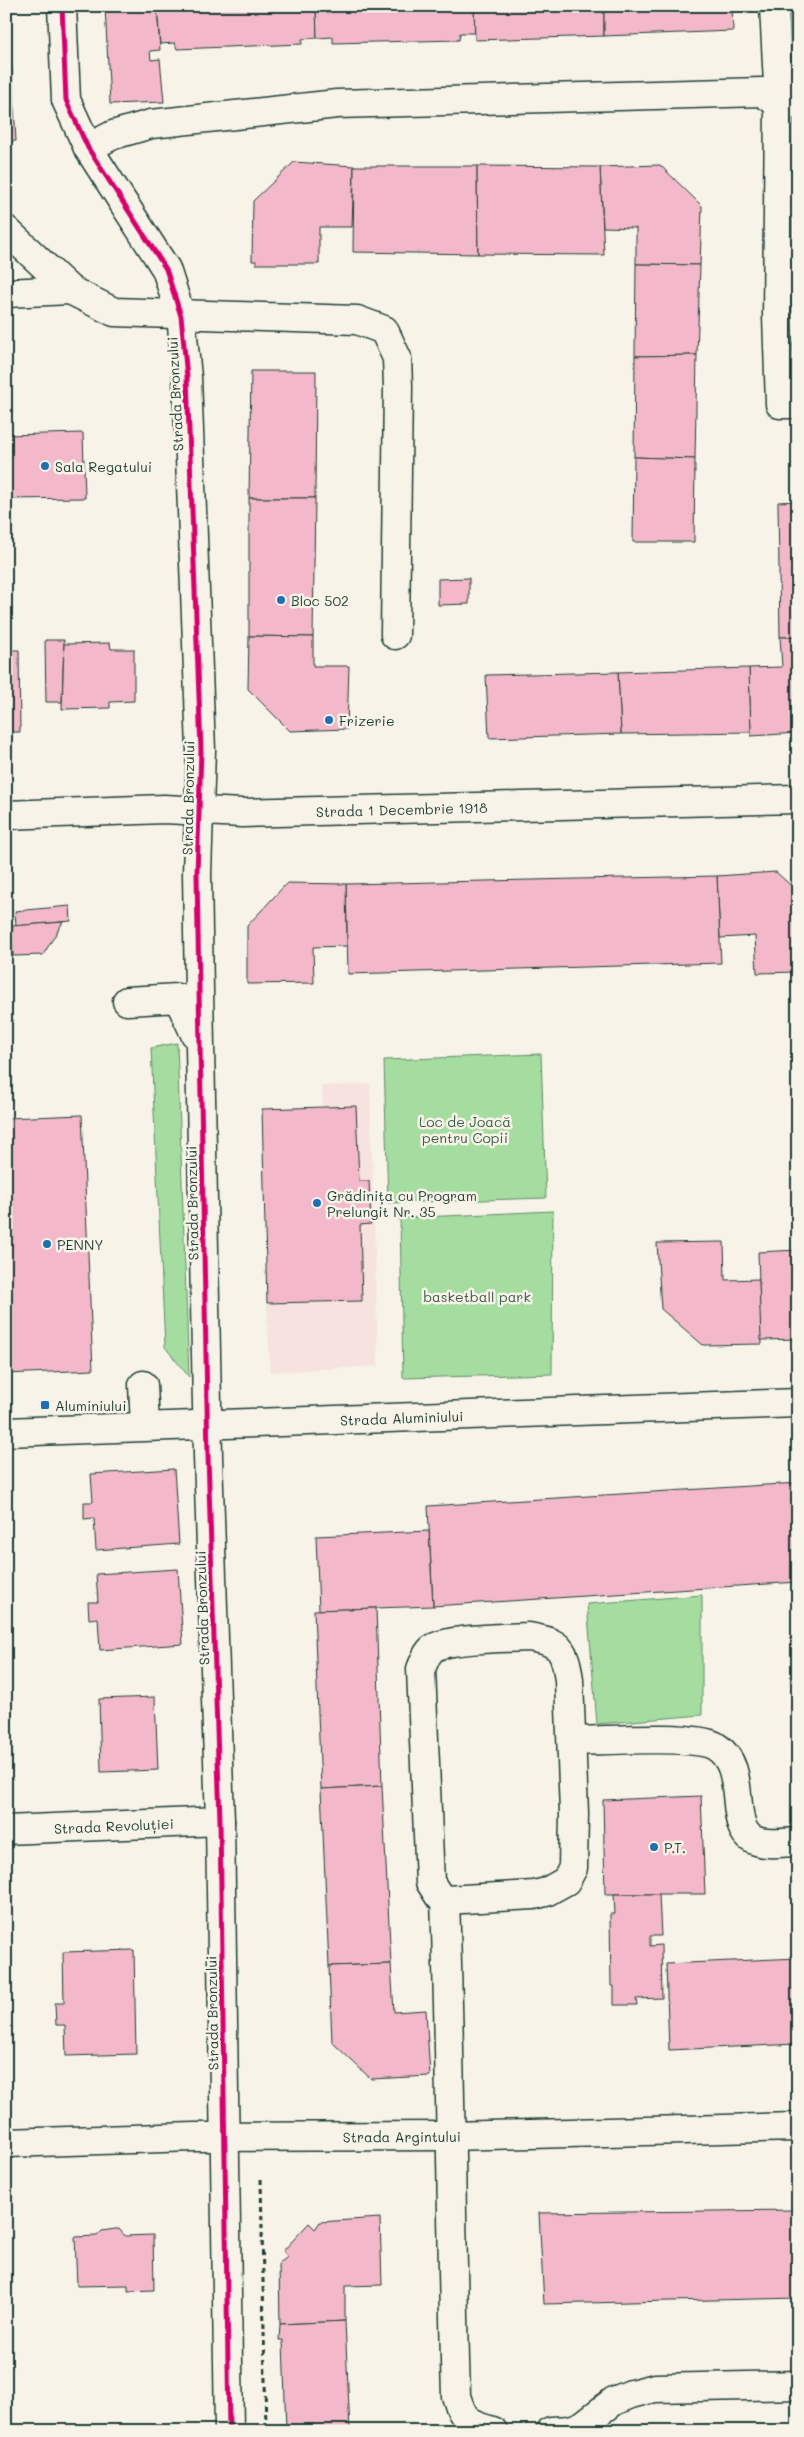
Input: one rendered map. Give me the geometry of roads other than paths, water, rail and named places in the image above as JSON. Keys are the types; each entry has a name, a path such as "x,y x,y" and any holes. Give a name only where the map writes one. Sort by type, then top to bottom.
{"street":[{"name":"Strada Bronzului","path":"62,6 66,100 88,148 166,269 181,316 187,377 200,750 200,1046 207,1424 220,1821 229,2431"},
{"path":"774,6 789,104 788,316 780,404 798,404"},
{"path":"88,148 113,135 152,124 337,104 762,92 789,104"},
{"path":"6,230 70,290 114,312 181,316 357,320 384,330 396,358 398,386 395,635"},
{"path":"6,293 70,290"},
{"name":"Strada 1 Decembrie 1918","path":"6,815 164,809 242,813 798,799"},
{"path":"127,1001 178,998 200,1046"},
{"path":"143,1385 144,1426"},
{"name":"Strada Aluminiului","path":"6,1432 798,1403"},
{"path":"529,1637 549,1640 559,1648 566,1658 572,1741 573,1868 566,1881 552,1890 534,1895 445,1900 439,1896 430,1882 422,1669 425,1658 433,1648 451,1642 529,1637"},
{"path":"572,1741 694,1739 714,1745 728,1756 734,1770 738,1815 746,1835 759,1842 798,1842"},
{"name":"Strada Revoluției","path":"6,1830 220,1821"},
{"path":"445,1900 452,2097 450,2136 456,2396 461,2413 467,2421 477,2427 493,2431"},
{"name":"Strada Argintului","path":"6,2143 224,2137 450,2136 798,2127"},
{"path":"551,2431 571,2430 583,2426 614,2401 631,2394 655,2388 798,2384"}],"place":[{"name":"Sala Regatului","path":"45,466"},
{"name":"Bloc 502","path":"281,600"},
{"name":"Frizerie","path":"329,720"},
{"name":"Grădinița cu Program Prelungit Nr. 35","path":"317,1203"},
{"name":"PENNY","path":"47,1244"},
{"name":"Aluminiului","path":"45,1405"},
{"name":"P.T.","path":"654,1847"}],"park label":[{"name":"Loc de Joacă pentru Copii","path":"465,1130"},
{"name":"basketball park","path":"477,1296"}]}
